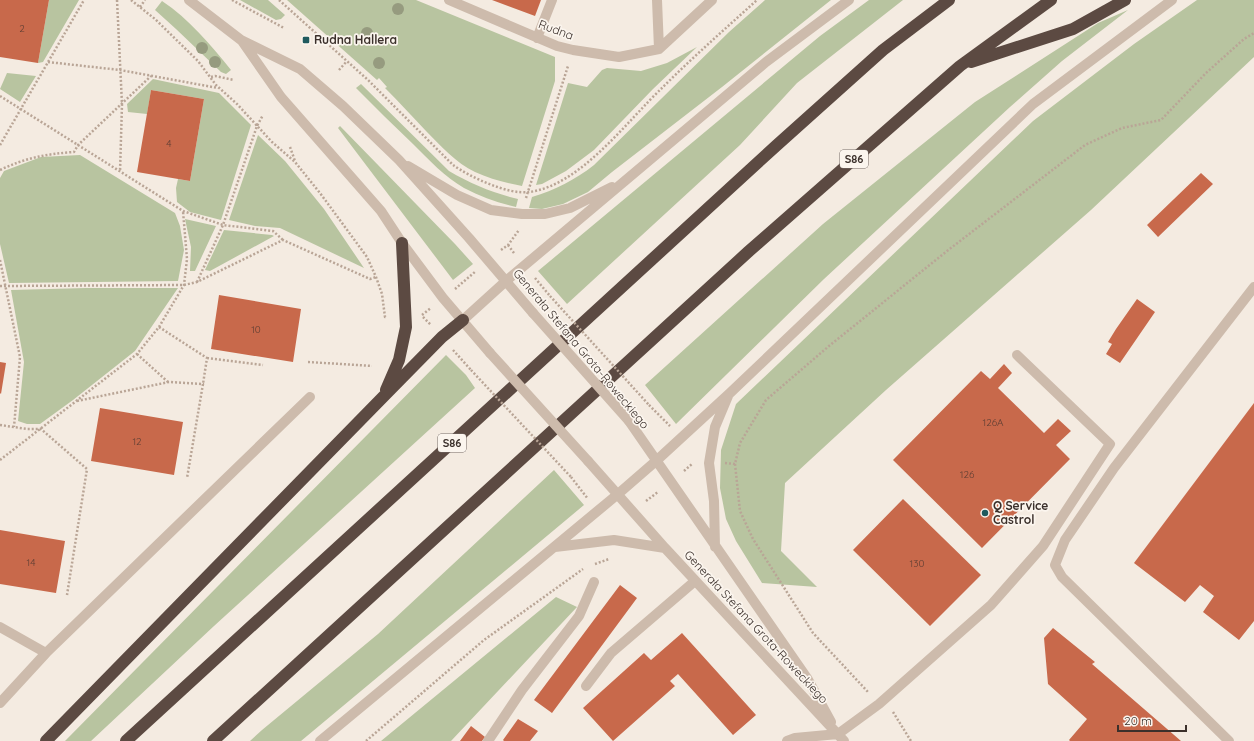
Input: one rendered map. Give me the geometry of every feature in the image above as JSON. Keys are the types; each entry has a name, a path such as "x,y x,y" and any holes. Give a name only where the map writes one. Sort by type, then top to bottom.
{"highway":[{"name":"S86","path":"126,741 777,145 883,50 949,0"},
{"name":"S86","path":"213,741 742,257 960,66 1051,0"},
{"path":"960,66 1073,29 1125,0"},
{"path":"383,397 399,360 404,343 406,327 402,243"},
{"path":"46,741 442,337 463,320"}],"street":[{"name":"Generała Stefana Grota-Roweckiego","path":"189,0 241,40 300,69 343,106 399,160 506,281 629,421 715,547 808,678 841,738"},
{"name":"Rudna","path":"449,0 537,38 557,46 573,50 619,58 658,49"},
{"path":"537,38 552,0"},
{"path":"657,0 658,49"},
{"path":"658,49 712,0"},
{"path":"463,320 506,281 766,62 849,0"},
{"path":"320,741 656,461 730,393 1033,104 1172,0"},
{"name":"Generała Stefana Grota-Roweckiego","path":"241,40 281,97 381,211 402,243 444,298 490,352 695,581 841,738"},
{"path":"399,160 457,195 491,210 522,214 545,214 570,208 626,180"},
{"path":"1229,741 1062,577 1055,565 1065,540 1114,468 1254,287"},
{"path":"787,741 795,738 841,738 991,606 1043,546 1110,444 1016,355"},
{"path":"715,547 714,501 709,462 715,427 730,393"},
{"path":"0,704 46,653 310,397"},
{"path":"554,547 614,540 665,548"},
{"path":"586,686 611,653 695,581"},
{"path":"488,741 522,690 579,616 594,582"},
{"path":"0,627 46,653"}],"path":[{"path":"0,146 84,0"},
{"path":"117,0 122,104 120,172"},
{"path":"131,0 178,41 198,61 219,88 237,104 272,142 295,162 354,237 367,257 384,301 385,317 421,316 508,245 520,228 527,192 573,50"},
{"path":"140,7 145,0"},
{"path":"232,0 284,28"},
{"path":"279,0 389,101 452,165 488,183 514,191 527,192 552,186 568,178 594,158 678,72 757,0"},
{"path":"911,741 894,713 879,704 813,633 753,539 740,511 735,464 740,443 766,400 829,346 953,246 1084,145 1122,128 1161,120 1206,73 1244,39 1254,33"},
{"path":"339,70 347,61"},
{"path":"48,62 120,70 219,88"},
{"path":"0,170 16,162 43,155 74,152 78,145 151,76"},
{"path":"211,77 215,76 234,80"},
{"path":"0,96 183,212 223,225 273,231 282,240 370,279 376,277"},
{"path":"197,282 223,225 257,126 264,116"},
{"path":"290,147 295,162"},
{"path":"0,460 77,402 137,354 159,327 184,284 187,258 183,212"},
{"path":"0,286 184,284 197,282 282,240"},
{"path":"0,260 20,357 14,427"},
{"path":"550,296 681,438"},
{"path":"159,327 208,358 263,365"},
{"path":"137,354 169,382"},
{"path":"187,478 208,358"},
{"path":"308,362 372,366"},
{"path":"471,370 571,477 598,510"},
{"path":"77,402 169,382 203,384"},
{"path":"0,425 27,429 41,429 87,469 67,595"},
{"path":"633,512 698,459 709,462 735,464"},
{"path":"592,566 617,555 614,540"},
{"path":"366,741 484,640 585,568"}],"green space":[{"path":"49,0 79,0 43,62 38,63"},
{"path":"240,0 268,0 285,15 281,19 276,20"},
{"path":"287,0 416,0 555,57 555,81 522,186 481,174 468,168 455,159 385,88 387,87 379,78 377,80"},
{"path":"765,0 831,0 588,192 563,204 542,209 529,208 532,197 564,184 594,165 729,32"},
{"path":"869,0 903,0 797,83 740,145 567,304 538,271 820,36"},
{"path":"1197,0 1254,0 1254,57 1091,210 886,390 785,483 781,551 817,587 762,583 736,541 726,519 720,488 721,450 736,404 1033,121 1134,44"},
{"path":"162,1 190,24 231,70 226,74 221,72 155,10"},
{"path":"1128,10 1062,61 1010,107 824,279 676,424 645,385 823,224 975,102 1098,23"},
{"path":"697,47 653,89 594,150 566,171 542,184 536,185 568,83 587,87 602,70 607,68 641,71 667,63"},
{"path":"7,73 36,76 20,102 0,89"},
{"path":"153,79 219,93 251,125 221,220 190,212 177,202 176,188 178,179 190,181 204,99 151,90 147,114 128,112 127,104"},
{"path":"361,84 449,171 482,188 518,199 516,207 496,202 477,194 450,179 356,88"},
{"path":"340,126 473,264 453,280 338,128"},
{"path":"258,135 285,161 324,209 364,268 280,228 255,226 229,220"},
{"path":"80,155 175,213 180,226 184,250 178,281 9,283 0,244 0,178 4,171 41,157"},
{"path":"185,219 216,226 195,271 190,271 191,247"},
{"path":"224,230 274,236 210,271 205,270"},
{"path":"178,288 135,351 40,424 27,424 18,421 24,362 11,290"},
{"path":"446,355 466,375 475,388 214,626 91,741 65,741"},
{"path":"554,470 584,505 301,741 250,741 378,634"},
{"path":"556,597 577,607 451,741 381,741"}],"building":[{"path":"0,0 49,0 38,63 0,57"},
{"path":"492,0 541,0 535,16"},
{"path":"151,90 204,99 190,181 137,172"},
{"path":"1201,173 1213,184 1158,237 1147,225"},
{"path":"219,295 301,309 293,362 211,349"},
{"path":"1137,299 1155,312 1120,363 1106,354 1112,344 1108,342"},
{"path":"0,362 6,363 1,394 0,393"},
{"path":"1004,364 1012,373 998,388 1044,433 1058,419 1071,431 1056,445 1070,459 982,548 893,460 981,371 990,379"},
{"path":"1254,403 1254,621 1239,640 1203,612 1214,596 1200,585 1185,602 1134,563"},
{"path":"100,408 183,422 174,475 91,461"},
{"path":"903,499 981,575 930,626 853,550"},
{"path":"0,530 65,541 56,593 0,584"},
{"path":"620,585 637,598 552,713 534,700"},
{"path":"1053,628 1095,662 1092,664 1181,741 1070,741 1069,740 1087,719 1048,684 1044,638"},
{"path":"682,633 756,715 733,735 678,674 670,681 675,686 613,741 583,708 644,653 651,660"},
{"path":"518,719 538,731 530,741 504,741 503,740"},
{"path":"471,726 485,737 482,741 460,741"}],"place":[{"name":"Rudna Hallera","path":"306,40"},
{"name":"Q Service Castrol","path":"985,513"}]}
